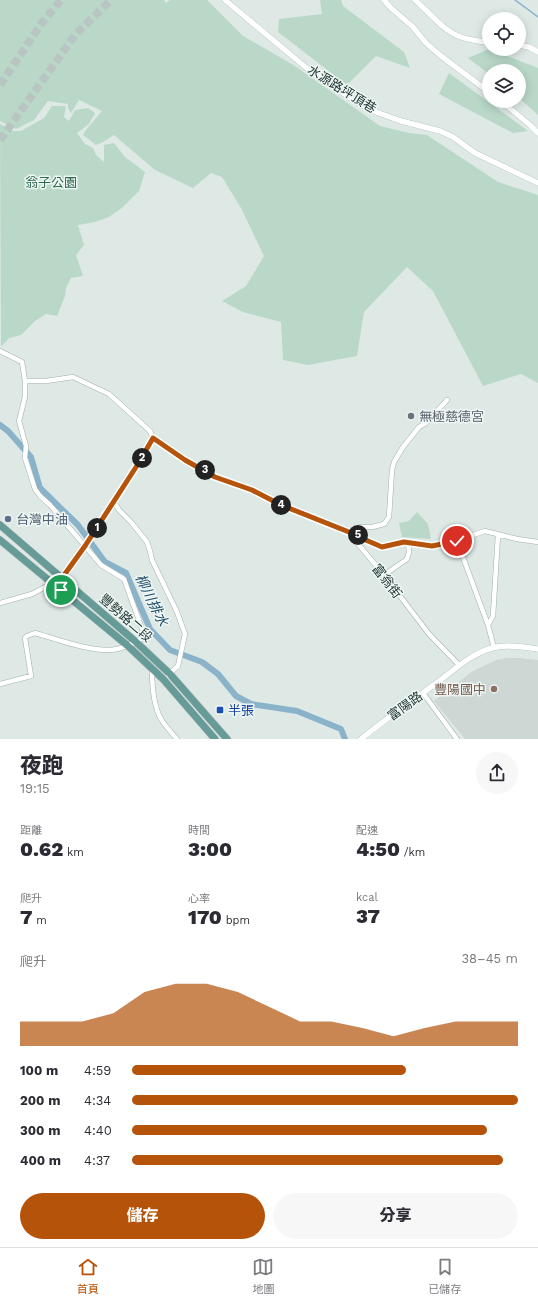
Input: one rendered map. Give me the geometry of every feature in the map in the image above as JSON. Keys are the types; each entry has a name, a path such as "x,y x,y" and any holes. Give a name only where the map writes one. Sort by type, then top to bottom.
{"main road":[{"name":"豐勢路二段","path":"0,525 136,642 170,674 227,739"},
{"name":"豐勢路二段","path":"0,540 128,646 163,679 215,739"}],"street":[{"name":"水源路坪頂巷","path":"225,0 309,70 352,99 376,112 440,131 453,137 475,153 538,183"},
{"path":"384,0 413,27 426,43 482,87"},
{"path":"415,0 440,24 461,37 482,41"},
{"path":"526,46 538,52"},
{"path":"509,108 538,133"},
{"path":"0,351 22,362 25,381 25,397 19,421 26,446 25,458 35,489 86,544 101,565 124,579 145,637 128,646 114,650 90,648 35,633 25,638 31,676 0,684"},
{"name":"富翁街","path":"25,381 46,381 73,377 100,389 109,394 150,431 153,438 185,460 215,477 252,490 281,505 348,532 384,575 429,634 459,665"},
{"path":"348,532 360,527 372,527 384,524 389,517 392,470 394,462 403,447 419,427 426,423 447,400"},
{"path":"0,603 32,594 62,578 92,536 153,438"},
{"path":"114,502 119,510 147,542 152,560 177,612 185,634 178,666 163,679"},
{"path":"348,532 382,547 404,542 432,546 457,541 485,531 517,539 538,542"},
{"path":"488,625 493,616 498,535"},
{"path":"457,541 488,625 494,648"},
{"path":"384,575 407,559 409,552 408,542"},
{"name":"富陽路","path":"361,739 459,665 477,654 494,648 521,647 538,649"},
{"path":"152,669 154,694 158,712 161,720 178,739"},
{"path":"423,693 457,739"}],"shaded area":[{"name":"豐陽國中","path":"507,658 538,660 538,739 465,739 434,701 473,671 496,660"}],"green space":[{"path":"0,0 164,0 166,3 170,0 207,0 243,36 295,66 380,126 409,133 427,135 498,182 538,195 538,383 521,374 483,386 433,291 407,267 364,312 357,356 308,365 283,360 281,322 243,312 222,301 246,286 264,256 241,208 222,177 211,173 193,188 155,170 114,135 96,145 83,135 102,111 79,100 71,113 68,108 68,104 48,101 34,120 16,129 0,121"},
{"path":"320,0 341,0 343,6 404,52 410,68 376,56 347,85 278,32 279,19 322,14"},
{"path":"482,52 482,56 507,56 538,68 538,115 526,104 526,64 482,64 482,69 468,58"},
{"path":"449,73 482,97 482,108 497,108 528,131 513,133 439,94"},
{"name":"翁子公園","path":"52,106 66,106 64,117 69,121 75,110 88,108 95,113 89,124 77,133 85,144 93,148 96,155 104,162 104,145 114,143 125,157 145,172 139,191 122,208 109,217 95,222 78,225 84,245 76,255 83,276 71,278 66,288 65,296 57,316 46,314 35,321 21,335 9,338 1,347 0,124 14,131 21,131 44,118"},
{"path":"417,512 428,524 431,539 402,537 399,523 409,521"}],"waterway":[{"path":"515,0 538,17"},
{"name":"柳川排水","path":"0,425 8,431 31,457 40,488 78,525 105,562 126,573 150,629 170,650 202,662 218,674 236,696 251,704 297,711 341,729 345,739"}],"tunnel":[{"path":"0,85 41,24 61,0"},
{"path":"0,140 75,35 111,0"}],"place":[{"name":"無極慈德宮","path":"411,416"},
{"name":"台灣中油","path":"8,519"},
{"name":"豐陽國中","path":"494,689"},
{"name":"半張","path":"220,710"}],"route":[{"path":"61,590 52,584 62,578 85,546 153,438 185,460 215,477 252,490 281,505 359,536 382,547 404,542 432,546 457,541"}]}
